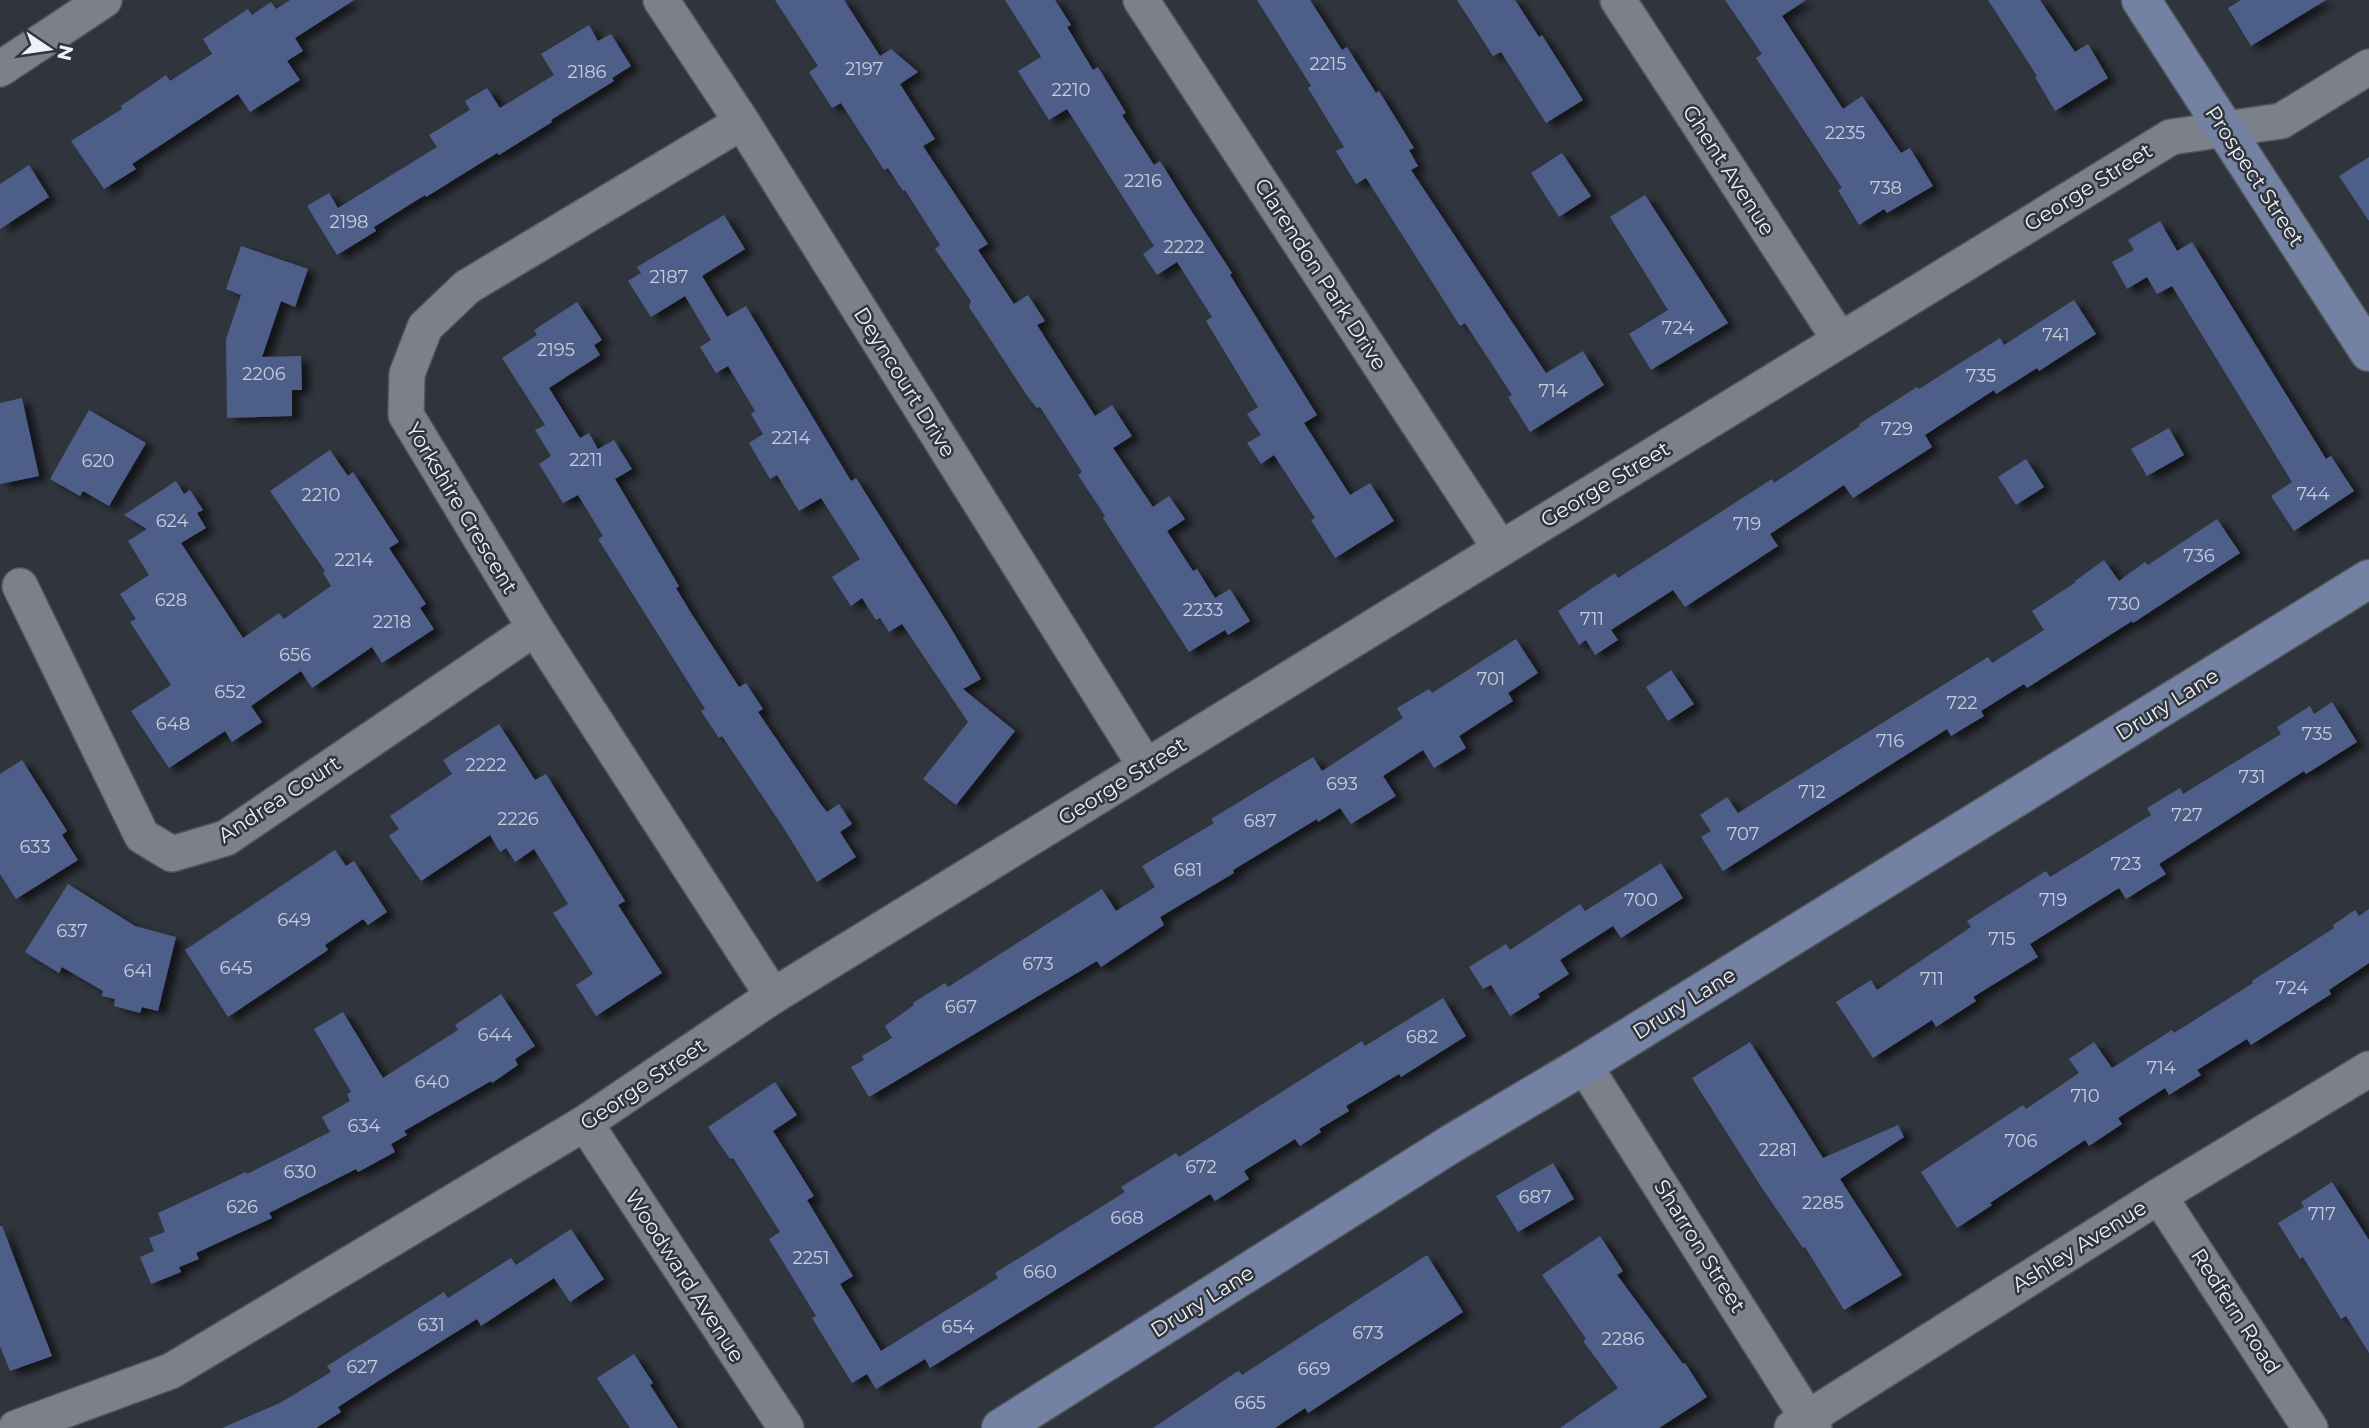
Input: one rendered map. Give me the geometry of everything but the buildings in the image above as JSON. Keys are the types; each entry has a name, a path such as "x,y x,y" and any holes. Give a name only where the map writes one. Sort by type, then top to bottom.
{"street":[{"path":"0,69 104,0"},
{"name":"Deyncourt Drive","path":"661,0 742,122 1146,766"},
{"name":"Clarendon Park Drive","path":"1142,0 1500,548"},
{"name":"Ghent Avenue","path":"1618,0 1840,340"},
{"name":"Prospect Street","path":"2141,0 2369,352"},
{"name":"George Street","path":"16,1428 171,1371 585,1123 773,996 2171,136 2281,121 2369,67"},
{"name":"Yorkshire Crescent","path":"742,122 467,287 425,327 407,374 406,415 536,628 773,996"},
{"name":"Drury Lane","path":"1001,1428 1439,1151 1584,1065 2369,579"},
{"name":"Andrea Court","path":"20,586 142,835 172,854 226,838 536,628"},
{"name":"Sharron Street","path":"1584,1065 1805,1424"},
{"name":"Ashley Avenue","path":"1805,1424 2159,1196 2369,1069"},
{"name":"Woodward Avenue","path":"585,1123 786,1428"},
{"name":"Redfern Road","path":"2159,1196 2310,1428"}]}
